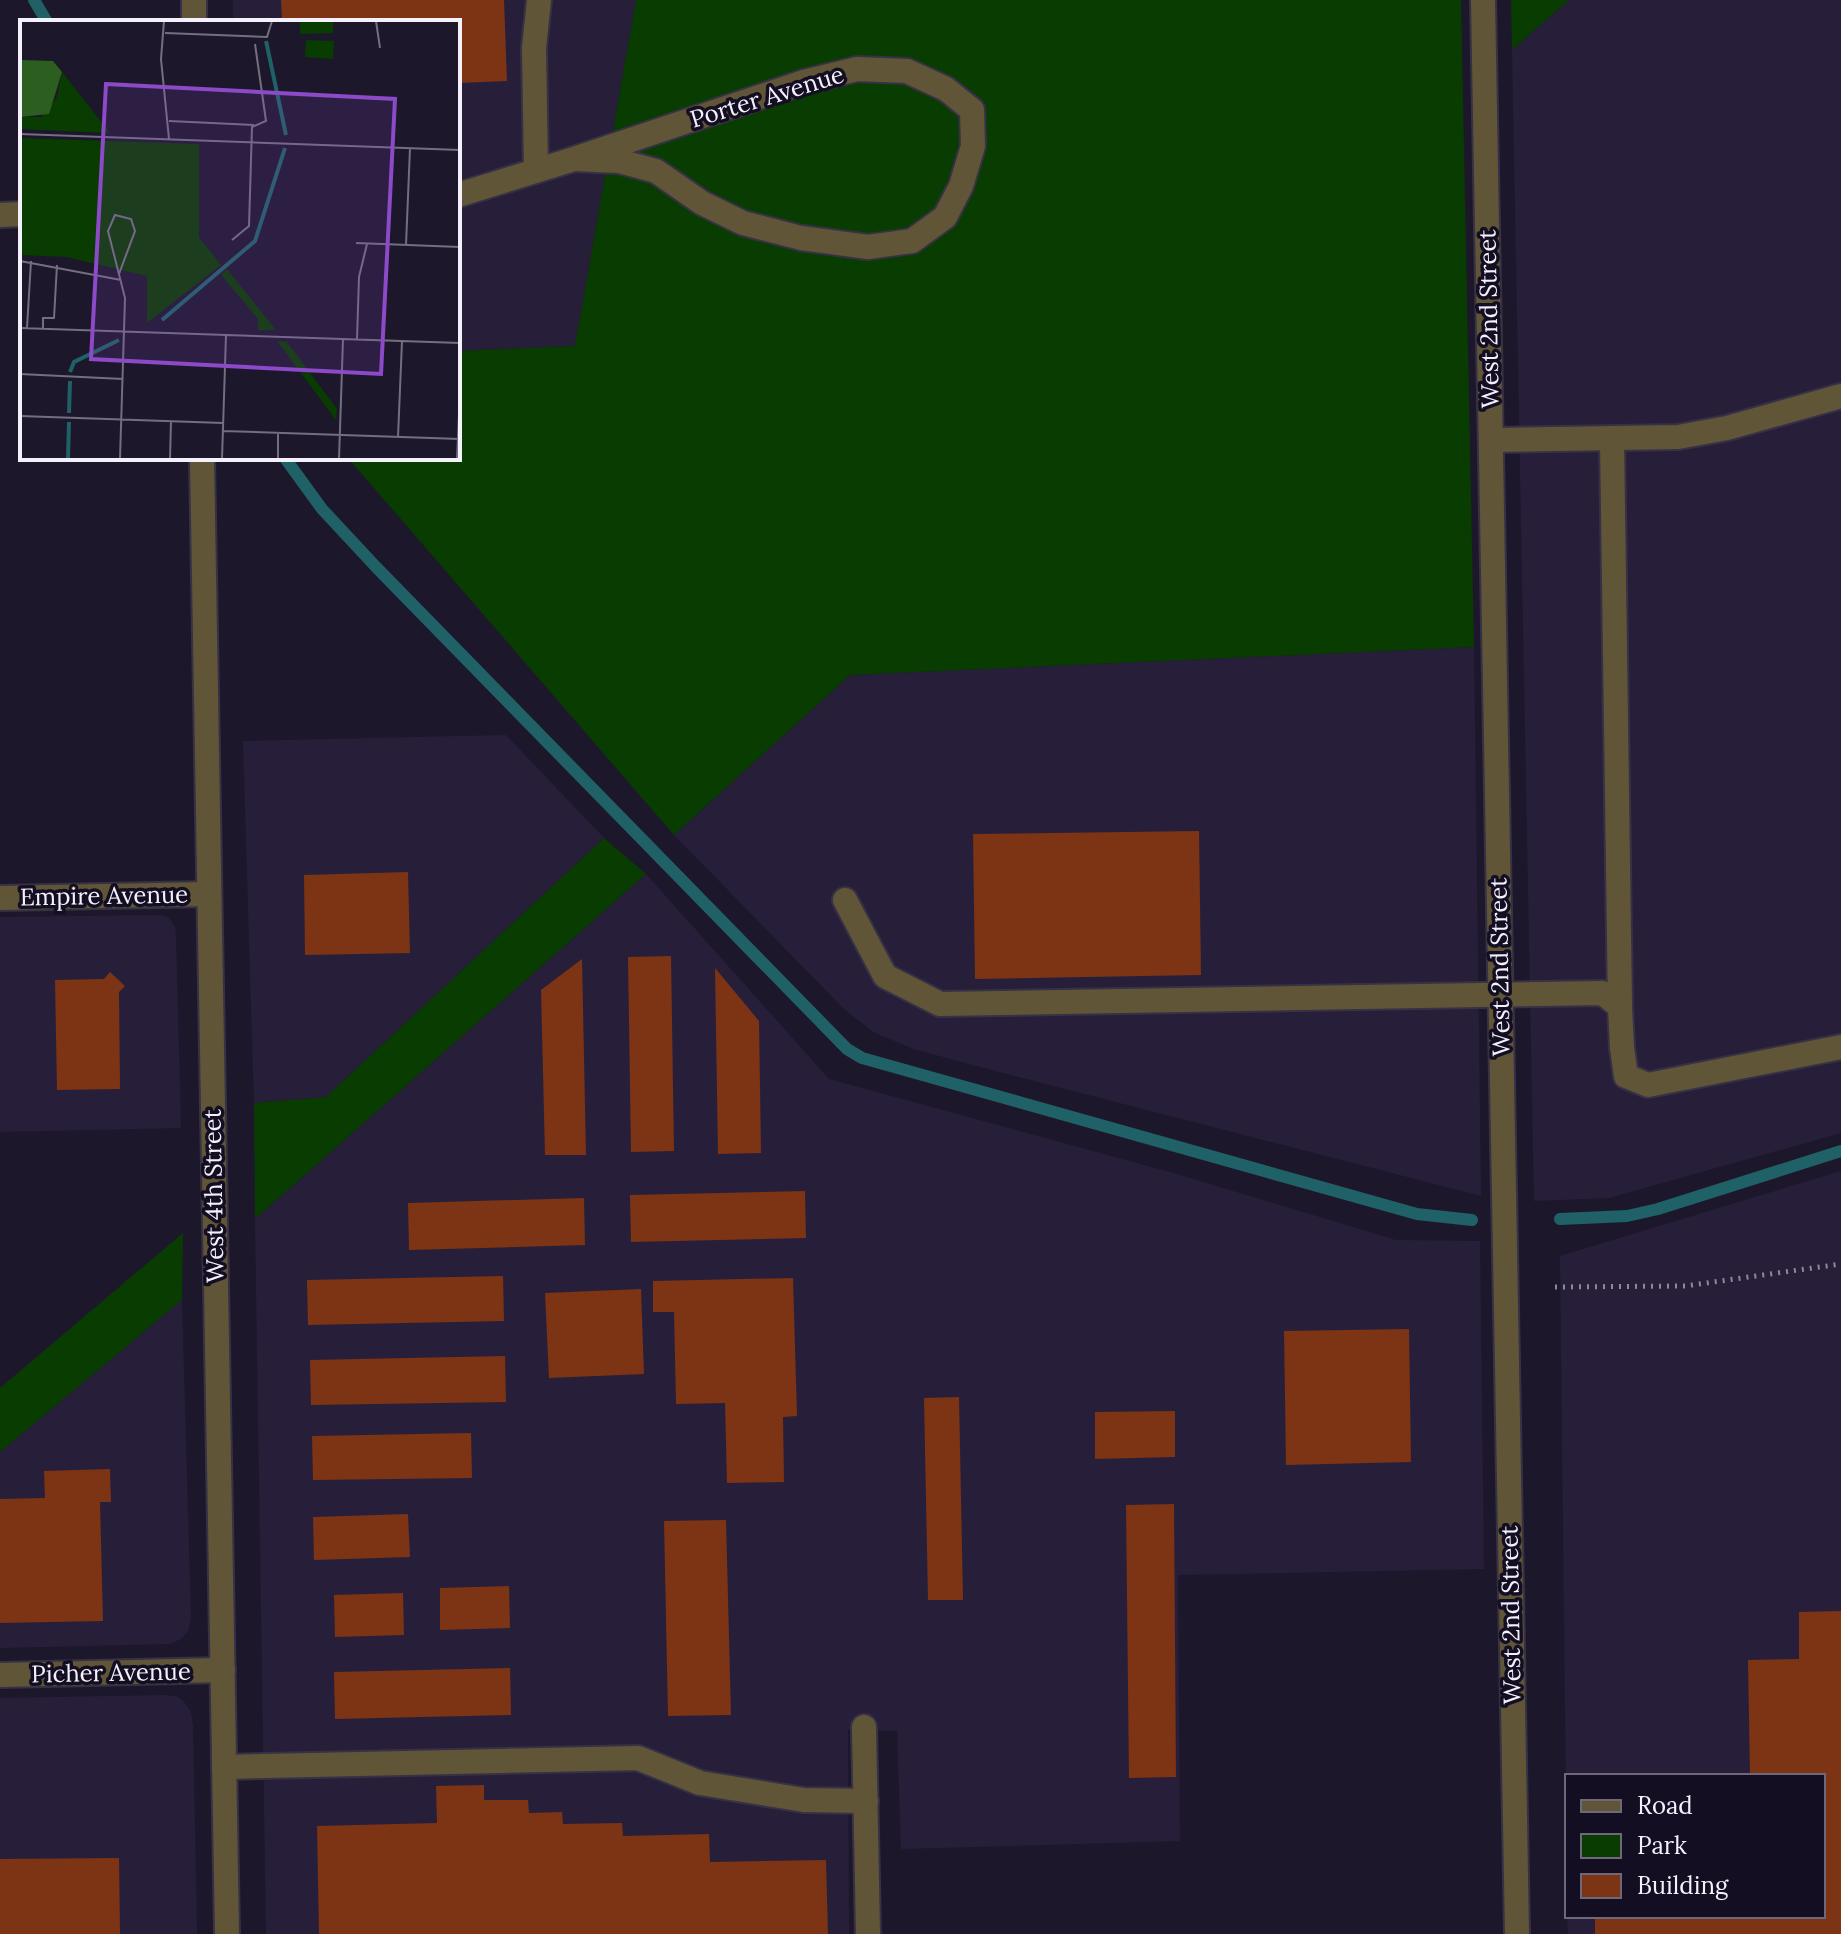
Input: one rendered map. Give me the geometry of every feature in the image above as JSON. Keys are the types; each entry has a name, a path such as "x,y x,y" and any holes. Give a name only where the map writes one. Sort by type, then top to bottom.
{"street":[{"path":"536,169 534,48 539,0"},
{"name":"West 2nd Street","path":"1483,0 1517,1934"},
{"name":"Porter Avenue","path":"460,195 804,82 857,69 907,71 946,89 972,110 973,146 961,186 945,217 912,241 868,247 801,238 743,223 702,203 656,171 619,161 574,159"},
{"path":"0,215 20,214"},
{"path":"1491,440 1678,437 1727,428 1841,396"},
{"path":"1612,438 1620,1007 1626,1076 1648,1085 1841,1047"},
{"name":"West 4th Street","path":"202,460 227,1934"},
{"name":"Empire Avenue","path":"0,898 209,894"},
{"path":"845,900 885,976 940,1004 1603,993 1620,1007"},
{"name":"Picher Avenue","path":"0,1675 223,1670"},
{"path":"864,1727 868,1934"},
{"path":"224,1767 638,1758 700,1783 804,1800 866,1801"}],"path":[{"path":"1555,1287 1685,1286 1841,1264"}],"shaded area":[{"path":"233,0 636,0 575,346 460,351 460,20 233,20"},
{"path":"1569,0 1841,0 1841,1133 1609,1198 1534,1201 1512,50"},
{"path":"1474,647 1481,1196 965,1063 914,1049 875,1033 844,1009 674,835 850,675"},
{"path":"506,735 604,838 326,1097 254,1103 243,741"},
{"path":"646,874 829,1079 1177,1174 1396,1240 1480,1241 1484,1569 1178,1575 1180,1841 901,1849 897,1731 848,1730 849,1934 266,1934 255,1219"},
{"path":"0,917 168,917 175,927 181,1128 0,1132"},
{"path":"1841,1171 1841,1934 1568,1934 1567,1918 1825,1918 1825,1774 1566,1774 1560,1256"},
{"path":"182,1300 191,1620 188,1631 170,1644 0,1648 0,1452"},
{"path":"178,1697 185,1703 191,1712 193,1726 197,1934 0,1934 0,1698"}],"green space":[{"path":"636,0 1461,0 1474,647 850,675 674,835 350,460 460,460 460,351 575,346"},
{"path":"1511,0 1569,0 1512,50"},
{"path":"604,838 646,874 255,1219 254,1103 326,1097"},
{"path":"183,1233 182,1300 0,1452 0,1388"}],"building":[{"path":"281,0 504,0 507,81 460,83 460,20 282,20"},
{"path":"1199,831 1201,975 975,979 973,834"},
{"path":"408,872 410,953 305,955 304,875"},
{"path":"671,956 674,1151 631,1152 628,957"},
{"path":"582,959 586,1155 545,1155 541,990"},
{"path":"715,968 759,1021 761,1153 718,1154"},
{"path":"110,972 125,986 119,992 120,1089 57,1090 55,980 104,979"},
{"path":"805,1191 806,1238 631,1242 630,1195"},
{"path":"584,1198 585,1245 409,1250 408,1203"},
{"path":"503,1276 504,1321 308,1325 307,1280"},
{"path":"793,1278 797,1416 783,1417 784,1482 727,1483 725,1403 676,1404 674,1312 653,1312 653,1281"},
{"path":"641,1289 644,1374 549,1378 545,1293"},
{"path":"1409,1329 1411,1462 1286,1465 1284,1331"},
{"path":"505,1356 506,1402 311,1405 310,1360"},
{"path":"959,1397 963,1600 928,1600 924,1398"},
{"path":"1175,1411 1175,1457 1095,1459 1095,1412"},
{"path":"471,1433 472,1478 313,1480 312,1436"},
{"path":"110,1469 111,1502 100,1502 103,1621 0,1623 0,1499 45,1498 44,1471"},
{"path":"1174,1504 1176,1777 1129,1778 1126,1505"},
{"path":"408,1514 410,1557 314,1560 313,1517"},
{"path":"726,1520 731,1715 668,1716 664,1521"},
{"path":"509,1586 510,1628 440,1630 440,1588"},
{"path":"403,1593 404,1635 335,1637 334,1595"},
{"path":"1841,1611 1841,1934 1595,1934 1595,1918 1825,1918 1825,1774 1750,1774 1748,1660 1799,1659 1799,1612"},
{"path":"510,1668 511,1715 335,1719 334,1672"},
{"path":"484,1785 484,1800 528,1800 529,1813 562,1812 563,1824 622,1823 623,1836 709,1834 710,1862 826,1860 828,1934 319,1934 317,1826 437,1823 436,1786"},
{"path":"119,1858 120,1934 0,1934 0,1859"}],"waterway":[{"path":"34,0 46,20"},
{"path":"286,460 322,509 376,567 847,1049 862,1058 1417,1214 1472,1220"},
{"path":"1560,1219 1627,1216 1658,1209 1841,1151"}]}
